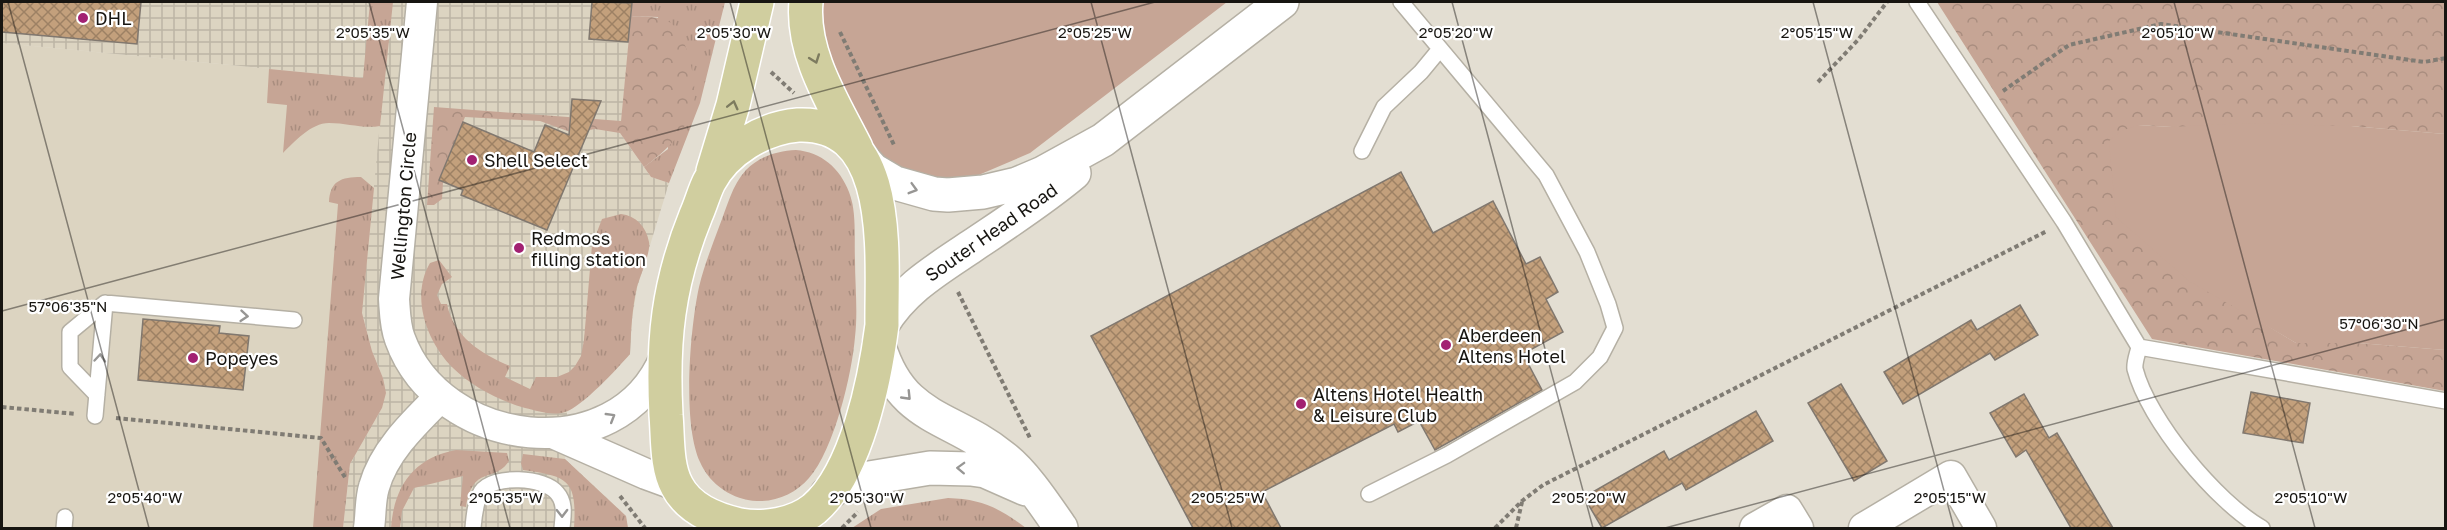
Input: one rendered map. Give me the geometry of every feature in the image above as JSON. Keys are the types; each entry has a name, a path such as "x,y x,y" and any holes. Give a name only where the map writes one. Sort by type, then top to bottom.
{"main road":[{"path":"679,528 676,485 669,459 665,357 668,312 672,287 688,235 710,181 733,105 757,2"},
{"path":"806,2 805,17 812,51 831,98 861,156 876,195 880,225 880,336 872,383 857,434 841,472 809,528"},
{"path":"710,181 730,157 741,148 777,128 806,124 820,127 838,135 861,156"},
{"path":"676,485 685,498 705,513 730,523 746,526 759,527 788,522 812,510 825,497"}],"street":[{"name":"Wellington Circle","path":"422,2 394,299 395,321 406,353 417,372 440,397 458,410 481,420 530,432 555,434 587,428 626,408 650,386 665,357"},
{"name":"Souter Head Road","path":"861,156 883,177 907,188 934,194 965,194 998,189 1029,179 1103,140 1282,2"},
{"name":"Souter Head Road","path":"880,336 902,298 944,265 1065,180 1086,162 1103,140"},
{"path":"880,336 890,375 908,398 930,416 978,441 1004,458 1022,476 1061,528"},
{"path":"369,523 373,489 381,468 399,442 440,397"},
{"name":"Wellington Circle","path":"555,434 676,485"},
{"path":"825,497 845,482 914,469 957,468 985,471 1035,494"},
{"path":"1864,528 1951,476 1982,528"},
{"path":"1755,528 1787,510 1798,528"}],"lane":[{"path":"1369,494 1447,455 1575,382 1600,357 1615,328 1587,252 1546,175 1401,2"},
{"path":"1917,2 2064,222 2139,347 2134,367 2147,399 2189,465 2246,520 2262,528"},
{"path":"1362,151 1384,107 1421,72 1440,49"},
{"path":"95,416 105,303"},
{"path":"97,395 70,367 70,332 105,303 294,320"},
{"path":"2139,347 2445,401"},
{"path":"473,528 477,501 482,491 489,484 507,480 539,482 552,487 558,493 563,506 562,528"}],"path":[{"path":"1818,82 1858,40 1887,2"},
{"path":"1985,104 2069,45 2161,24 2424,62 2445,58"},
{"path":"839,26 862,80 898,153"},
{"path":"1495,528 1522,501 1554,480 2064,222"},
{"path":"944,265 1034,446"},
{"path":"2,407 321,438 369,523"},
{"path":"1516,528 1522,501"}],"shaded area":[{"path":"2,2 633,2 620,133 651,177 669,183 637,288 630,354 593,391 567,412 565,459 626,516 628,528 343,528 350,464 382,408 383,378 372,351 362,313 384,80 2,43"},
{"path":"2,43 385,80 343,528 2,528"}],"green space":[{"path":"370,2 393,2 380,126 322,124 303,134 283,153 287,105 267,103 269,69 363,78"},
{"path":"615,2 725,2 700,103 669,183 651,177 644,167 668,149 658,17 631,16 632,3"},
{"path":"806,2 1227,2 1030,153 934,194 873,170"},
{"path":"1937,2 2445,2 2445,134 2351,126 2172,127 2138,125 2248,314 2296,343 2358,343 2445,350 2445,391 2152,339"},
{"path":"631,16 654,17 671,23 680,34 688,54 695,89 693,107 680,133 667,148 644,167 620,133 595,129 573,133 540,121 465,117 439,180 443,182 442,199 434,205 427,205 434,107 621,121"},
{"path":"2245,123 2351,126 2445,134 2445,350 2358,343 2296,343 2189,281 2116,217 2109,141 2121,131 2138,125 2172,127"},
{"path":"796,150 814,154 835,169 845,183 852,200 855,226 856,308 853,353 846,390 834,431 818,465 809,478 786,496 764,501 748,500 723,490 710,478 700,462 694,445 689,401 689,376 696,305 708,256 737,182 751,165 763,158"},
{"path":"361,177 374,188 362,313 386,393 382,408 350,464 343,528 313,528 338,204 329,202 334,185 342,179"},
{"path":"621,214 640,223 649,242 647,258 635,295 630,354 581,403 565,412 540,412 496,397 477,387 453,368 436,345 424,318 422,290 424,276 430,263 439,260 452,277 442,284 437,295 441,304 447,304 455,326 462,335 479,350 510,366 505,377 530,389 536,377 557,377 569,372 581,356 592,245 602,219"},
{"path":"456,450 507,453 509,461 503,468 484,476 474,485 466,507 460,506 463,476 414,488 402,511 400,528 391,528 396,500 402,487 417,467 441,454"},
{"path":"523,454 565,459 626,516 628,528 574,528 574,500 567,484 551,475 523,470 521,463"},
{"path":"948,498 971,500 990,506 1026,528 852,528 881,509"}],"building":[{"name":"DHL","path":"2,2 141,2 137,44 2,32"},
{"path":"592,2 632,3 628,42 589,39"},
{"path":"572,99 601,101 547,230 461,195 463,190 439,180 463,122 534,152 545,125 569,135"},
{"name":"Aberdeen Altens Hotel","path":"1401,172 1433,233 1493,201 1526,264 1540,257 1558,292 1546,299 1563,332 1523,354 1542,390 1435,450 1419,421 1398,432 1394,424 1262,492 1281,528 1193,528 1091,336"},
{"path":"2020,305 2038,335 1995,360 1990,353 1903,404 1884,372 1971,320 1977,330"},
{"name":"Popeyes","path":"143,319 220,326 219,333 249,336 243,390 138,380"},
{"path":"1841,384 1887,461 1854,481 1808,403"},
{"path":"2251,392 2310,403 2303,443 2243,433"},
{"path":"2024,394 2049,438 2057,433 2113,528 2071,528 2026,450 2016,457 1990,413"},
{"path":"1756,411 1773,441 1686,490 1682,483 1602,528 1584,497 1664,451 1669,460"}],"place":[{"name":"DHL","path":"83,18"},
{"name":"Shell Select","path":"472,160"},
{"name":"Redmoss filling station","path":"519,248"},
{"name":"Aberdeen Altens Hotel","path":"1446,345"},
{"name":"Popeyes","path":"193,358"},
{"name":"Altens Hotel Health & Leisure Club","path":"1301,404"}]}
